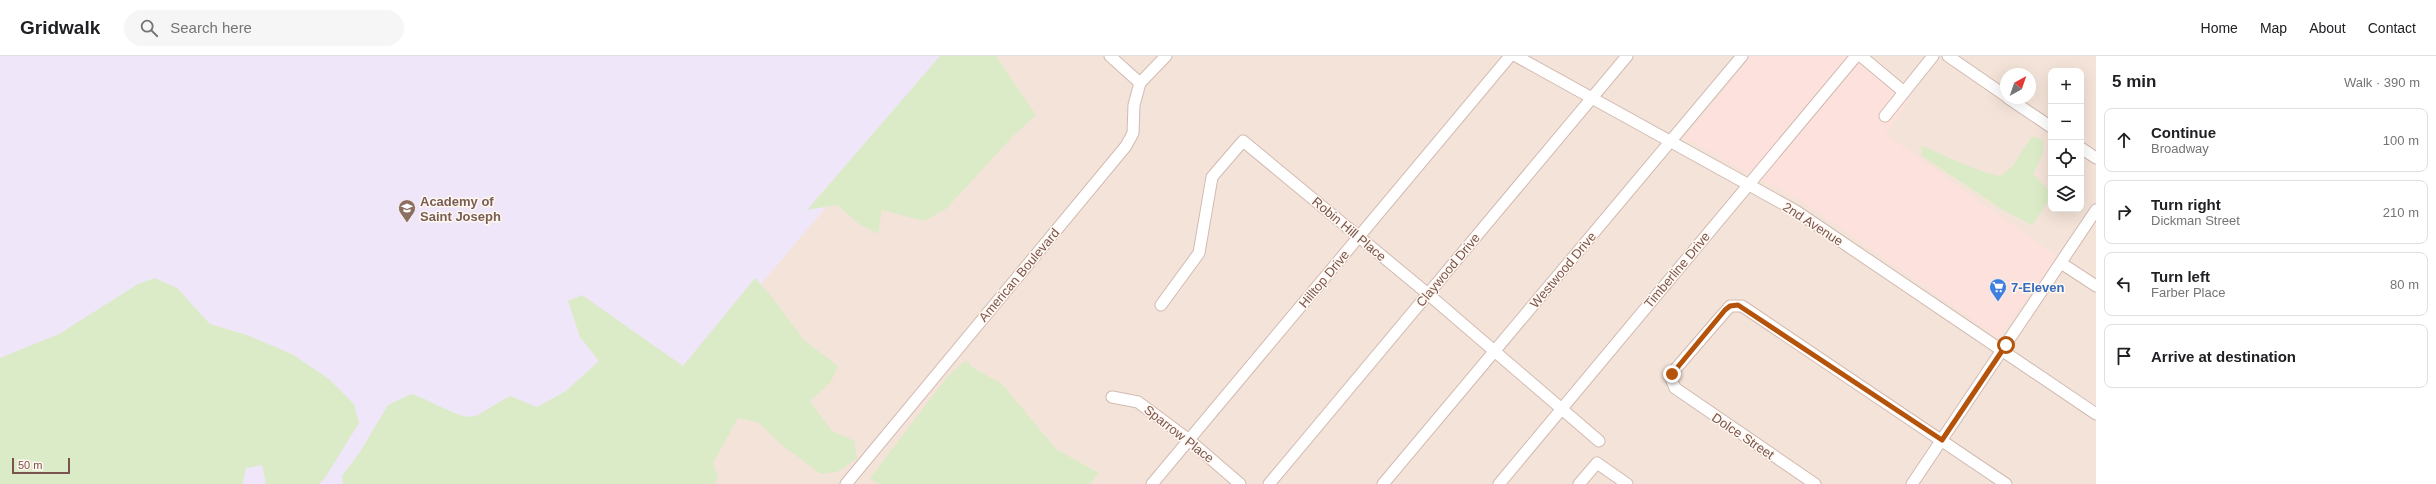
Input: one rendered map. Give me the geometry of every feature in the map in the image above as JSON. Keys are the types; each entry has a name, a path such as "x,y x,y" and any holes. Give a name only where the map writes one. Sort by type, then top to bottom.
{"street":[{"path":"1110,56 1140,84"},
{"name":"American Boulevard","path":"846,484 1126,146 1133,133 1134,105 1140,84 1166,56"},
{"name":"Hilltop Drive","path":"1152,484 1510,56"},
{"name":"2nd Avenue","path":"1516,56 1747,185 1796,210 2096,414"},
{"name":"Claywood Drive","path":"1269,484 1627,56"},
{"name":"Westwood Drive","path":"1383,484 1742,56"},
{"name":"Timberline Drive","path":"1499,484 1856,56"},
{"path":"1861,56 1904,92"},
{"path":"1885,116 1933,56"},
{"path":"1948,56 2000,92"},
{"path":"2017,104 2048,125"},
{"name":"Robin Hill Place","path":"1161,305 1199,253 1212,178 1242,141 1428,294 1599,441"},
{"path":"2084,150 2096,158"},
{"path":"1912,484 2096,210"},
{"path":"2061,262 2096,286"},
{"name":"Dolce Street","path":"1815,484 1678,392 1674,385 1672,374 1725,310 1734,305 1742,306 1942,440"},
{"name":"Sparrow Place","path":"1112,397 1138,402 1189,440 1240,484"},
{"path":"1942,440 2006,484"},
{"path":"1579,484 1596,463 1627,484"}],"shaded area":[{"path":"0,56 2096,56 2096,484 0,484"},
{"name":"Academy of Saint Joseph","path":"0,56 954,56 592,484 0,484"},
{"path":"1751,56 1850,56 1909,102 1885,134 2058,257 1998,338 1806,204 1684,138"}],"green space":[{"path":"940,56 996,56 1036,115 1013,136 946,209 924,221 882,210 878,234 859,224 837,205 807,210"},
{"path":"2032,136 2043,140 2043,153 2033,174 2048,190 2048,201 2032,225 2006,212 1922,156 1921,146 1990,174 2000,176 2011,168"},
{"path":"155,278 177,288 210,324 247,335 292,354 329,379 354,404 359,423 325,478 319,484 266,484 262,465 246,468 243,484 0,484 0,358 59,334 138,284"},
{"path":"755,278 771,296 804,340 838,366 831,382 810,401 831,430 854,441 857,459 837,472 821,474 783,446 759,423 738,418 713,463 718,478 715,484 343,484 342,476 360,452 388,405 411,394 453,412 469,417 479,414 510,396 537,407 566,391 599,361 580,337 568,301 582,295 683,366"},
{"path":"966,360 972,367 1002,384 1056,449 1099,473 1090,484 878,484 870,478 947,377"}],"place":[{"name":"Academy of Saint Joseph","path":"407,223"},
{"name":"7-Eleven","path":"1998,302"}],"route":[{"path":"1672,374 1725,310 1730,306 1738,305 1742,306 1942,440 2006,345"}]}
